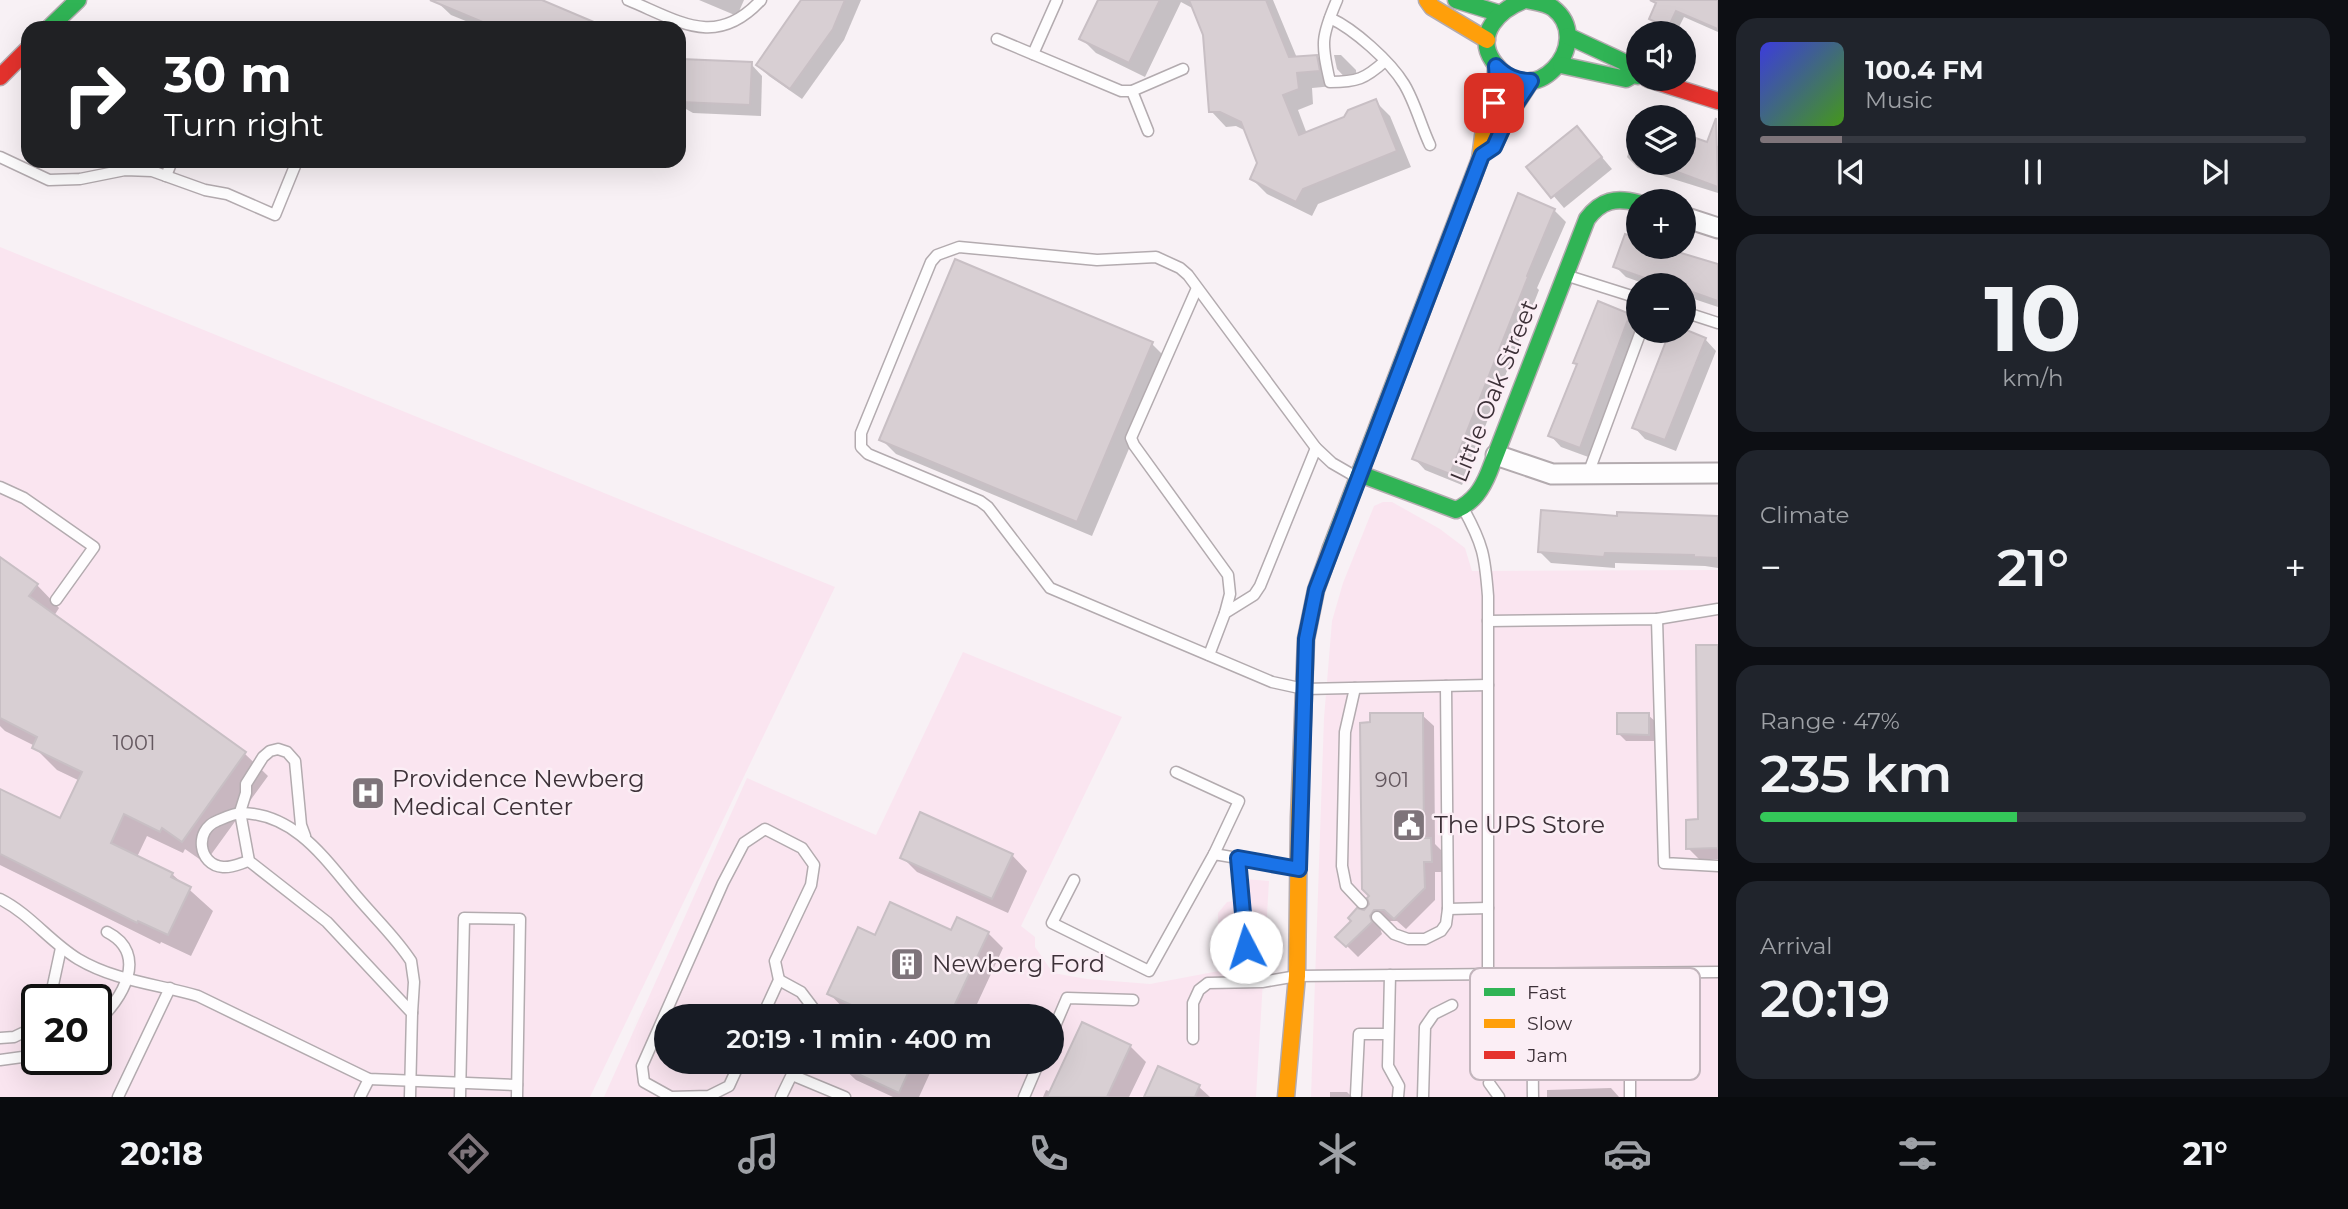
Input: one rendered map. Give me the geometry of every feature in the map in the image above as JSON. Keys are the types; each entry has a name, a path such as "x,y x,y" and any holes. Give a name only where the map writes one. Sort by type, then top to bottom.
{"street":[{"path":"56,21 78,0"},
{"path":"1427,0 1432,7 1487,40"},
{"path":"1456,0 1497,13"},
{"path":"1526,0 1557,5 1568,36 1567,52 1561,65 1551,74 1531,81 1522,81 1506,75 1491,59 1487,40 1490,23 1497,13 1511,3 1526,0"},
{"path":"1568,36 1626,64"},
{"path":"0,77 21,56"},
{"path":"1561,65 1626,79"},
{"path":"1286,1097 1297,976 1306,639 1316,590 1482,155 1480,142 1494,103 1496,66"},
{"path":"1482,155 1494,147 1508,116 1531,81"},
{"path":"1687,91 1718,101"},
{"name":"Little Oak Street","path":"1359,476 1436,505 1456,510 1470,505 1482,489 1496,455 1587,219 1604,201 1618,198 1626,200"},
{"path":"1696,221 1718,228"},
{"path":"1496,455 1552,474 1718,473"}],"lane":[{"path":"628,0 679,21"},
{"path":"686,24 709,28 729,24 747,15 761,0"},
{"path":"1033,54 1057,0"},
{"path":"1338,0 1325,30 1322,47 1330,82 1354,82 1370,75 1385,61"},
{"path":"1330,18 1341,23 1385,61 1404,85 1430,145"},
{"path":"997,39 1121,91 1132,92 1183,69"},
{"path":"1132,92 1148,131"},
{"path":"0,157 21,167"},
{"path":"23,168 49,180 79,179 125,170 152,171 205,190 227,194 275,215 294,168"},
{"path":"166,176 169,168"},
{"path":"1359,476 1332,463 1316,449 1197,288 1180,268 1156,257 1097,260 959,247 937,255 931,262 861,433 861,447 868,454 980,501 988,507 1051,588 1272,682 1304,689 1488,685"},
{"path":"1565,275 1626,294"},
{"path":"1197,288 1131,438 1228,575 1230,594 1209,655"},
{"path":"1696,316 1718,323"},
{"path":"1588,474 1637,343"},
{"path":"1224,613 1254,595 1260,586 1316,449"},
{"path":"0,487 24,498 94,547 56,600"},
{"path":"1463,508 1482,544 1486,562 1488,968"},
{"path":"1488,621 1657,619 1718,608"},
{"path":"1657,619 1664,863 1718,866"},
{"path":"1377,917 1394,934 1408,939 1425,939 1441,931 1446,924 1446,686"},
{"path":"1355,688 1345,732 1342,866 1346,886 1362,903"},
{"path":"305,836 301,825 295,761 287,752 278,749 270,751 262,757 246,785 240,812 249,861 327,922 412,1013"},
{"path":"1074,880 1052,923 1149,971 1214,854 1239,801 1177,772"},
{"path":"249,861 222,867 211,863 204,855 201,843 203,832 211,823 240,812 272,817 305,836 411,961 414,982 410,1097"},
{"path":"669,1004 723,883 744,843 765,830 802,848 814,865 811,885 775,961 779,980 768,1004"},
{"path":"1214,854 1299,869"},
{"path":"1238,858 1246,947"},
{"path":"0,899 25,914 61,948 99,970 127,981 198,996 369,1079 517,1085"},
{"path":"1448,909 1488,908"},
{"path":"460,1097 464,918 520,919 517,1097"},
{"path":"107,932 123,945 130,968 127,981 112,1005"},
{"path":"53,984 61,948"},
{"path":"1700,972 1718,972"},
{"path":"1390,975 1388,1066 1399,1086 1398,1097"},
{"path":"1193,1039 1194,1003 1199,990 1208,983 1262,982 1297,976 1470,975"},
{"path":"779,980 801,992 810,1004"},
{"path":"118,1097 170,988"},
{"path":"1064,1005 1067,998 1133,1000"},
{"path":"1423,1097 1425,1027 1434,1014 1452,1005"},
{"path":"0,1038 21,1034"},
{"path":"1356,1095 1359,1034 1388,1034"},
{"path":"654,1039 642,1066 643,1082 671,1097 709,1096 729,1086 734,1074"},
{"path":"0,1059 21,1057"},
{"path":"1024,1097 1034,1074"},
{"path":"781,1097 792,1075 845,1097"},
{"path":"360,1097 369,1079"},
{"path":"1489,1083 1499,1097"}],"shaded area":[{"name":"Providence Newberg Medical Center","path":"0,247 835,587 590,1097 0,1097"},
{"path":"1392,502 1440,529 1465,548 1472,571 1718,570 1718,1097 1311,1097 1324,718 1332,621 1343,583 1374,506"},
{"path":"963,652 1122,717 1021,926 1035,937 1035,947 1053,973 1087,979 1150,984 1219,971 1218,913 1227,902 1233,901 1233,878 1269,881 1256,1097 604,1097 747,778 876,835"}],"building":[{"path":"430,0 542,0 592,21 480,21"},
{"path":"801,0 845,0 833,29 790,89 756,65"},
{"path":"1098,0 1160,0 1129,63 1079,39"},
{"path":"1189,0 1266,0 1289,57 1317,55 1320,71 1297,73 1299,89 1283,95 1299,135 1344,117 1348,110 1376,99 1397,151 1303,189 1296,202 1250,179 1257,163 1241,122 1220,112 1209,112 1203,35"},
{"path":"1650,0 1718,0 1718,29 1676,11 1671,21 1653,21 1649,19 1656,3"},
{"path":"686,59 752,62 750,105 686,102"},
{"path":"1716,118 1718,187 1686,175 1696,175 1696,138 1707,142"},
{"path":"1577,126 1602,157 1551,198 1526,167"},
{"path":"1518,193 1555,209 1450,474 1412,459"},
{"path":"1625,234 1626,259 1696,257 1718,264 1718,301 1696,293 1696,273 1630,273 1613,267"},
{"path":"955,259 1153,342 1077,522 879,440"},
{"path":"1598,301 1626,312 1626,325 1580,448 1548,436 1577,364 1573,363"},
{"path":"1696,334 1706,338 1665,440 1632,428 1665,343 1696,343"},
{"path":"1541,510 1617,516 1617,512 1718,516 1718,558 1605,553 1604,557 1538,552"},
{"path":"0,557 38,584 29,596 246,752 182,842 162,828 160,832 124,814 111,843 173,873 171,877 191,887 168,935 138,921 137,923 0,854 0,789 60,818 82,772 32,748 37,737 0,718"},
{"path":"1696,645 1718,645 1718,848 1686,849 1686,820 1698,819"},
{"path":"1370,713 1423,713 1424,838 1431,838 1432,862 1424,862 1425,888 1394,919 1384,910 1374,910 1370,916 1372,922 1346,947 1335,937 1351,921 1348,918 1357,908 1364,910 1369,904 1369,896 1362,889 1360,723 1370,722"},
{"path":"1617,713 1649,713 1649,735 1617,734"},
{"path":"920,812 1013,854 992,899 900,858"},
{"name":"Newberg Ford","path":"890,902 951,930 957,917 989,932 955,1004 849,1004 827,994 858,927 875,935"},
{"path":"1082,1022 1131,1045 1107,1097 1047,1097 1058,1074 1064,1074 1064,1061"},
{"path":"1158,1066 1200,1085 1195,1097 1144,1097"},
{"path":"858,1074 908,1074 899,1093"}],"traffic: fast":[{"path":"56,21 78,0"},
{"path":"1456,0 1498,13"},
{"path":"1525,0 1499,16 1492,24 1486,41 1493,61 1509,76 1525,82 1541,78 1554,69 1564,55 1568,39 1565,22 1553,8 1527,0"},
{"path":"1568,36 1626,64"},
{"path":"1561,65 1626,79"},
{"path":"1331,548 1480,159"},
{"path":"1360,474 1456,510 1473,499 1489,472 1587,219 1603,204 1626,201"}],"traffic: slow":[{"path":"1427,0 1432,7 1487,40"},
{"path":"1480,159 1483,136 1495,96 1496,66"},
{"path":"1286,1097 1297,976 1299,818 1306,639 1316,590 1331,548"}],"traffic: jam":[{"path":"0,77 21,56"},
{"path":"1494,145 1508,116 1531,81"},
{"path":"1686,91 1718,101"}],"place":[{"name":"Providence Newberg Medical Center","path":"368,793"},
{"name":"The UPS Store","path":"1409,825"},
{"name":"Newberg Ford","path":"907,964"}],"route":[{"path":"1246,947 1238,858 1299,869 1306,639 1316,590 1482,155 1494,147 1508,116 1531,81 1522,81 1506,75 1496,66 1494,103"}]}
